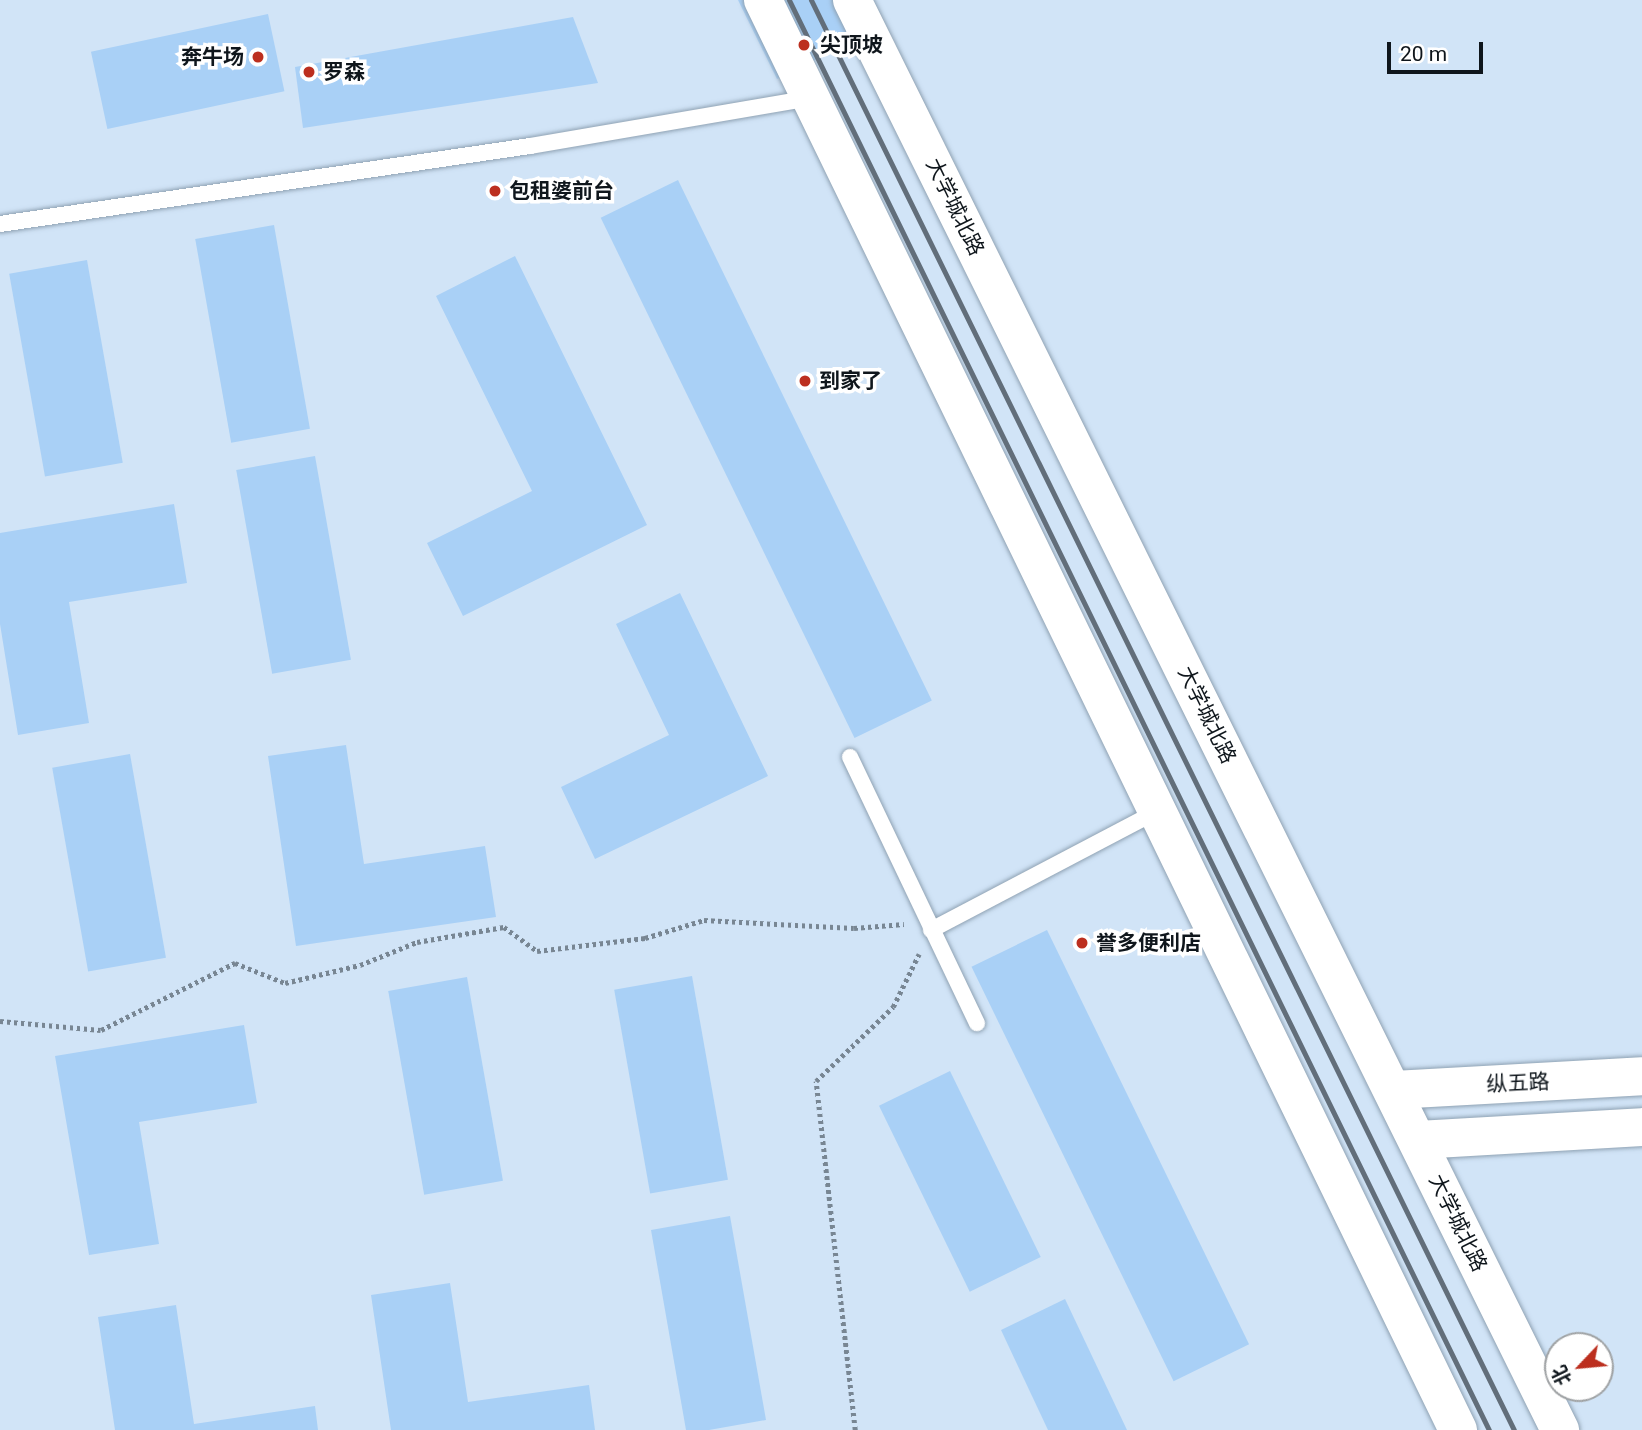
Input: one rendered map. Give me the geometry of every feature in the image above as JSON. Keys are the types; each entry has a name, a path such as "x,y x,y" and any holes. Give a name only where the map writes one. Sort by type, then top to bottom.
{"main road":[{"path":"764,0 1458,1430"},
{"name":"大学城北路","path":"852,0 1560,1430"},
{"name":"纵五路","path":"1394,1090 1642,1076"},
{"path":"1418,1140 1642,1127"}],"lane":[{"path":"0,224 530,146 811,98"},
{"path":"850,757 977,1023"},
{"path":"931,930 1158,811"}],"path":[{"path":"0,1021 101,1030 234,963 285,984 360,965 417,942 505,927 537,951 645,938 704,920 854,928 900,923 931,930 893,1007 816,1081 855,1430"}],"building":[{"name":"尖顶坡","path":"738,0 861,0 876,30 777,79"},
{"path":"268,14 284,91 107,129 91,52"},
{"path":"573,17 598,83 303,128 295,67"},
{"path":"678,180 932,700 855,738 601,218"},
{"path":"274,225 310,429 231,443 195,239"},
{"path":"515,256 647,525 463,616 427,543 532,491 436,296"},
{"path":"87,260 123,463 45,477 9,274"},
{"path":"315,456 351,660 272,674 236,470"},
{"path":"174,504 187,583 69,602 89,723 18,735 0,624 0,533"},
{"path":"680,593 768,776 595,859 561,787 669,735 616,624"},
{"path":"346,745 364,864 485,846 496,917 296,946 268,756"},
{"path":"130,754 166,958 88,972 52,768"},
{"path":"1047,930 1249,1344 1174,1381 972,967"},
{"path":"692,976 728,1180 650,1194 614,990"},
{"path":"467,977 503,1181 424,1195 388,991"},
{"path":"244,1025 257,1103 139,1122 159,1244 89,1255 55,1056"},
{"path":"950,1071 1041,1257 970,1292 879,1106"},
{"path":"730,1216 766,1420 709,1430 686,1430 651,1230"},
{"path":"450,1283 468,1402 589,1385 595,1430 391,1430 371,1295"},
{"path":"1065,1299 1127,1430 1048,1430 1001,1330"},
{"path":"176,1305 194,1424 315,1406 318,1430 115,1430 98,1317"}],"railway":[{"path":"789,0 1489,1430"},
{"path":"811,0 1514,1430"}],"place":[{"name":"尖顶坡","path":"804,45"},
{"name":"奔牛场","path":"258,57"},
{"name":"罗森","path":"309,72"},
{"name":"包租婆前台","path":"495,191"},
{"name":"到家了","path":"805,381"},
{"name":"誉多便利店","path":"1082,943"}]}
